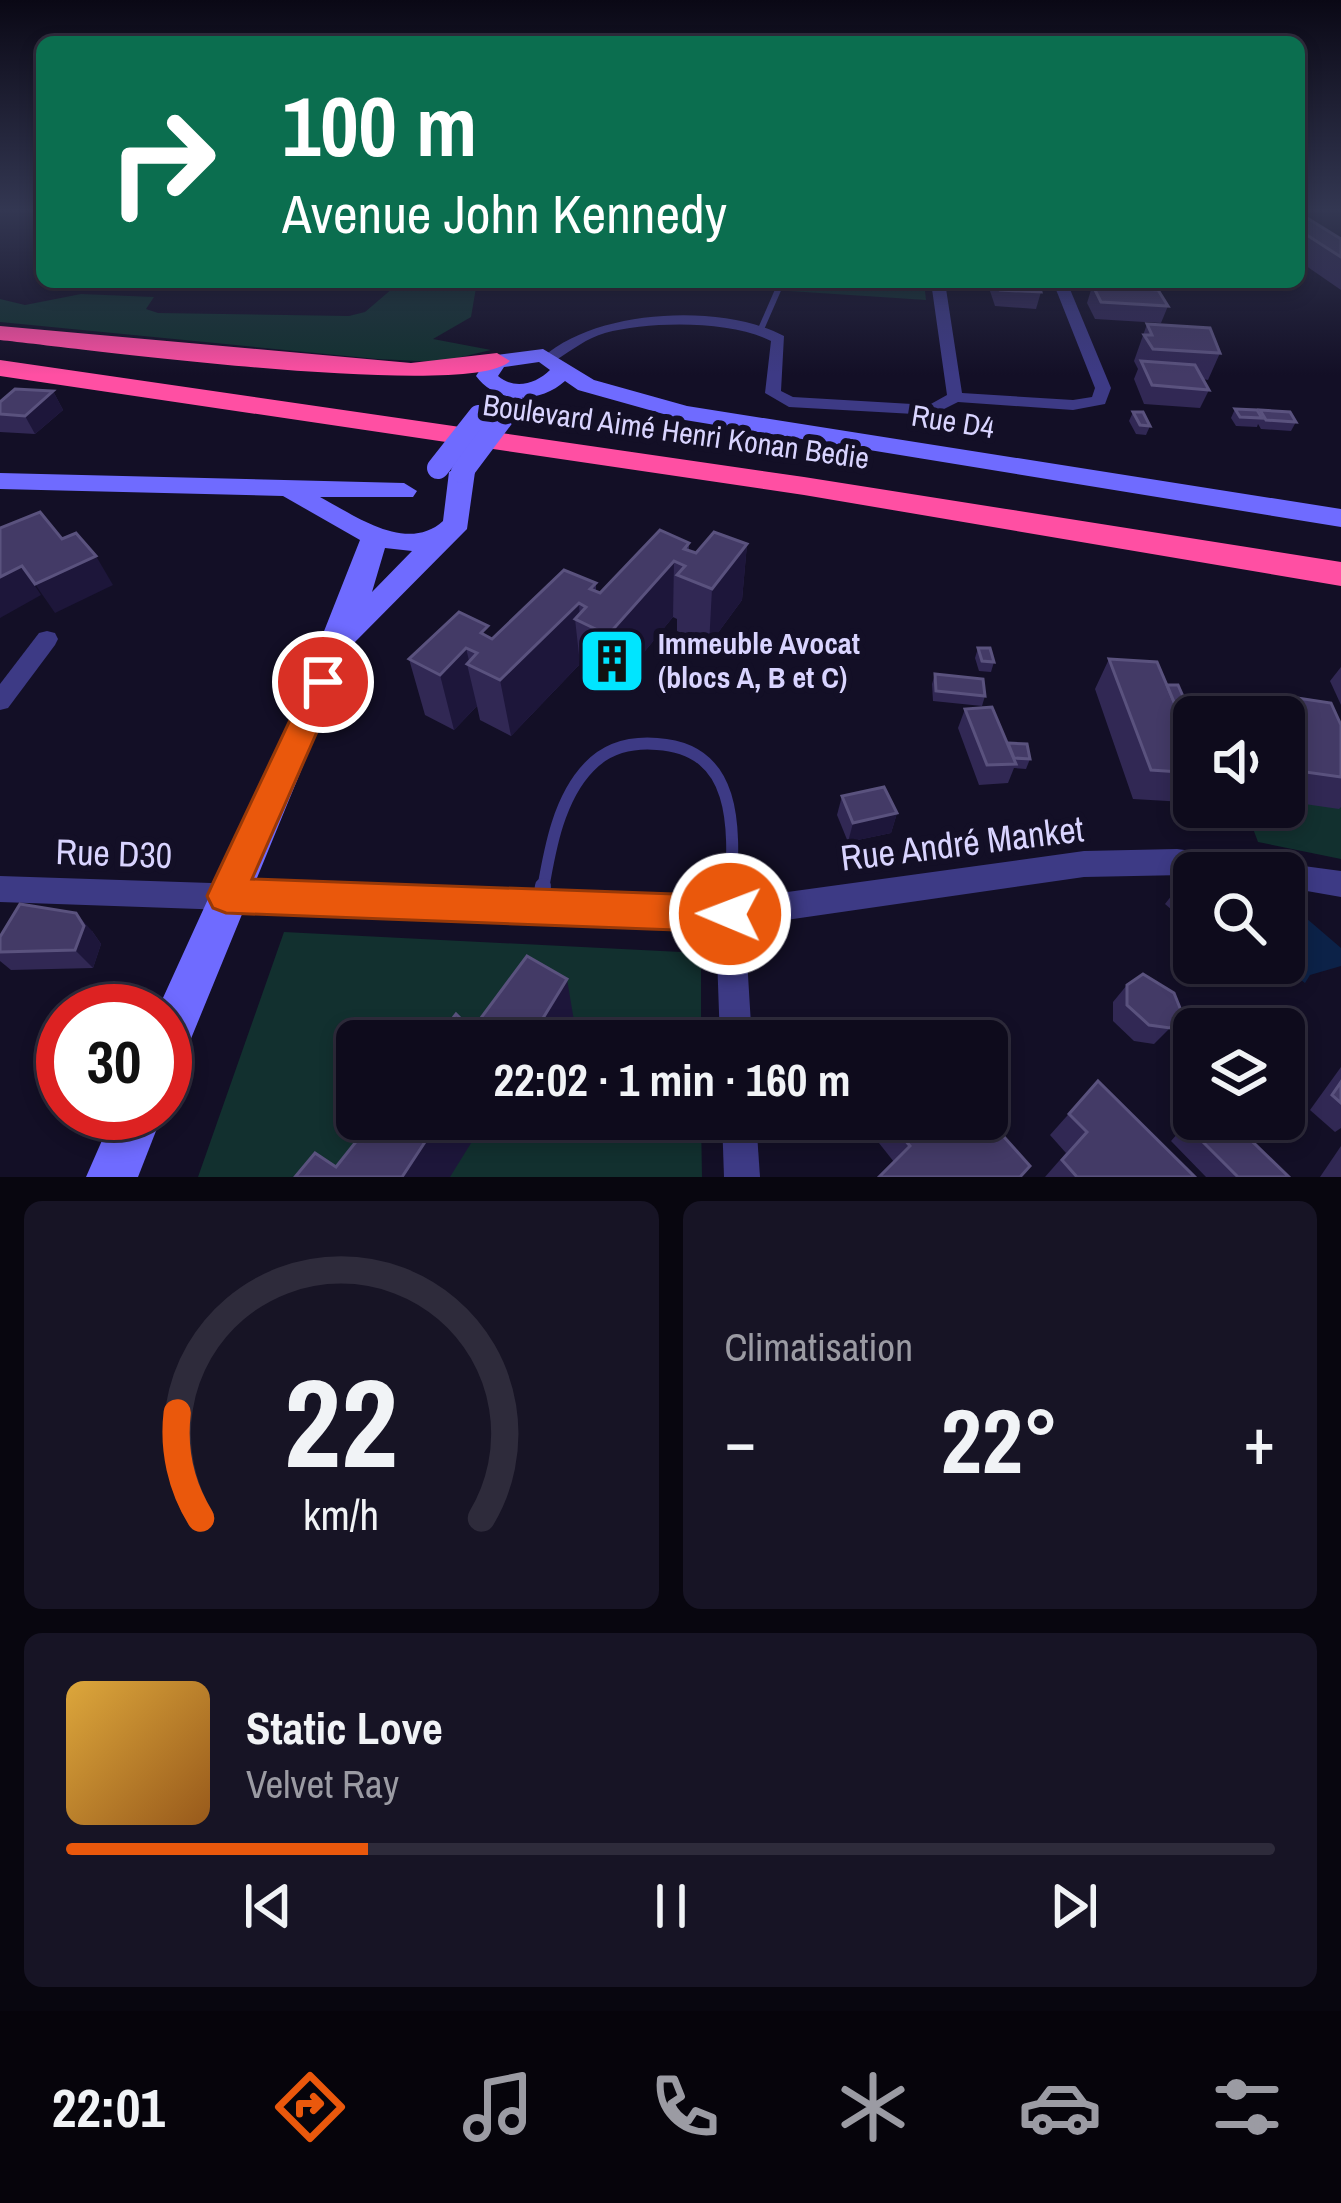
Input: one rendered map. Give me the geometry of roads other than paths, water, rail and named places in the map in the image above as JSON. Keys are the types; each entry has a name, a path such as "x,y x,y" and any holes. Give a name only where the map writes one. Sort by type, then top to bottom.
{"highway":[{"path":"0,333 411,371 505,388"},
{"name":"Boulevard Aimé Henri Konan Bedie","path":"0,352 805,469 1341,556"},
{"name":"Boulevard Aimé Henri Konan Bedie","path":"0,368 804,486 1341,574"}],"main road":[{"name":"Rue D4","path":"505,388 524,354 556,364 621,398 685,413 1341,518"},
{"path":"190,984 343,639 372,533 368,521 379,503 451,479 505,388 549,385 556,364"},
{"path":"343,639 461,514 451,479"},
{"path":"0,481 410,490"},
{"path":"285,490 403,545 447,532"},
{"path":"112,1177 128,1140"}],"street":[{"path":"939,288 955,397"},
{"path":"556,364 585,335 627,324 761,329 778,340 773,393 789,402 932,410 955,397 1073,405 1099,401 1103,388 1062,288"},
{"path":"0,700 47,639"},
{"name":"Rue André Manket","path":"226,896 730,914 1084,864 1173,862"},
{"name":"Rue André Manket","path":"1305,878 1341,884"},
{"name":"Rue D30","path":"0,889 226,896"},
{"path":"730,914 735,1020"},
{"path":"741,1140 742,1177"}],"lane":[{"path":"761,329 778,290"},
{"path":"540,909 551,842 572,788 592,760 624,745 655,742 688,748 718,772 729,796 730,914"}],"water":[{"path":"1305,919 1341,948 1341,966 1310,975 1305,983"}],"place":[{"name":"Immeuble Avocat (blocs A, B et C)","path":"612,661"}]}
